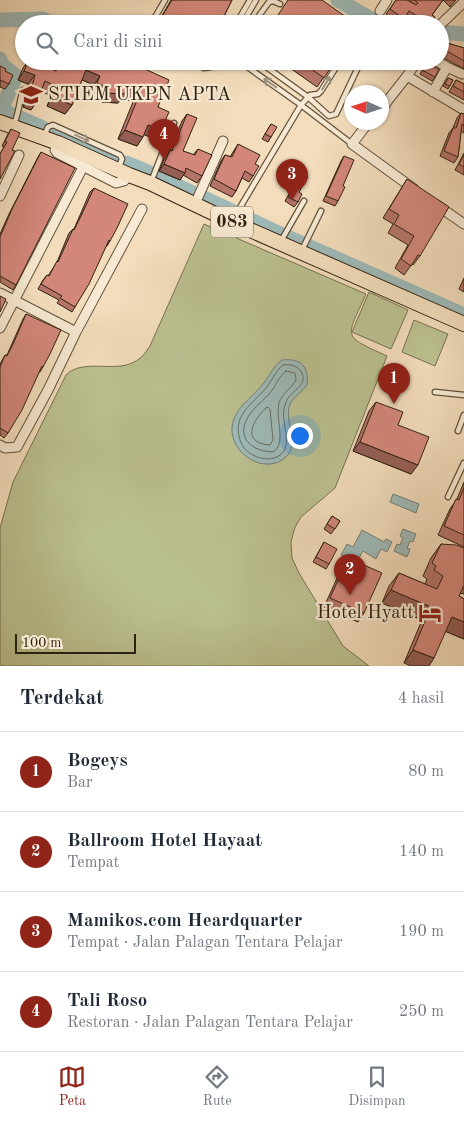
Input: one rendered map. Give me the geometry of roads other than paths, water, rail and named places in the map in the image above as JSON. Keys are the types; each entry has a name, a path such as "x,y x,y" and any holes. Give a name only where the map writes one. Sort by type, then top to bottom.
{"main road":[{"name":"083","path":"12,121 43,137 195,204 234,217 302,251 464,324"}],"street":[{"path":"380,11 387,0"},
{"path":"449,16 464,2"},
{"path":"449,68 462,74"},
{"path":"389,99 411,70"},
{"path":"433,92 445,70"},
{"path":"407,76 464,110"},
{"path":"363,130 352,144 464,224"},
{"path":"195,204 223,141"},
{"path":"58,143 57,153 116,183 124,181 124,173"},
{"path":"0,196 20,154"},
{"path":"0,328 83,167"},
{"path":"0,445 11,449 17,447 142,209"},
{"path":"0,293 76,332"}],"lane":[{"path":"156,15 165,0"},
{"path":"241,15 250,0"},
{"path":"247,15 256,0"},
{"path":"260,15 269,2 273,1 280,4"},
{"path":"251,70 352,144"},
{"path":"270,70 308,97 329,116 336,114 357,70"},
{"path":"234,217 301,105 311,94 318,94 321,91 334,70"},
{"path":"12,121 23,90"},
{"path":"150,183 174,123"},
{"path":"43,137 48,127 53,125 120,155 124,173"},
{"path":"282,241 304,201"},
{"path":"302,251 321,211"},
{"path":"435,392 464,396"},
{"path":"458,431 464,417"},
{"path":"448,497 464,463"}],"water":[{"path":"282,360 294,360 305,368 307,385 291,402 289,409 292,438 290,452 278,462 259,463 250,459 237,446 233,437 233,420 240,409"},
{"path":"393,494 419,504 416,513 390,502"},
{"path":"403,529 416,534 413,542 410,541 407,548 410,549 407,557 394,551 397,544 400,545 403,538 400,536"},
{"path":"362,530 384,542 386,539 392,542 387,552 381,549 376,559 363,551 356,563 341,555 347,544 353,547"}],"waterway":[{"path":"338,0 364,15"},
{"path":"0,20 15,20"},
{"path":"449,33 464,34"},
{"path":"0,59 2,65 16,76 1,110 43,128"},
{"path":"52,131 118,160"},
{"path":"126,163 150,173"},
{"path":"157,176 193,193"},
{"path":"202,197 276,232 464,315"}],"place":[{"name":"STIEM UKPN APTA","path":"31,95"},
{"name":"Tali Roso","path":"164,160"},
{"name":"Mamikos.com Heardquarter","path":"292,200"},
{"name":"Bogeys","path":"394,404"},
{"name":"Ballroom Hotel Hayaat","path":"350,595"},
{"name":"Hotel Hyatt","path":"430,613"}]}
